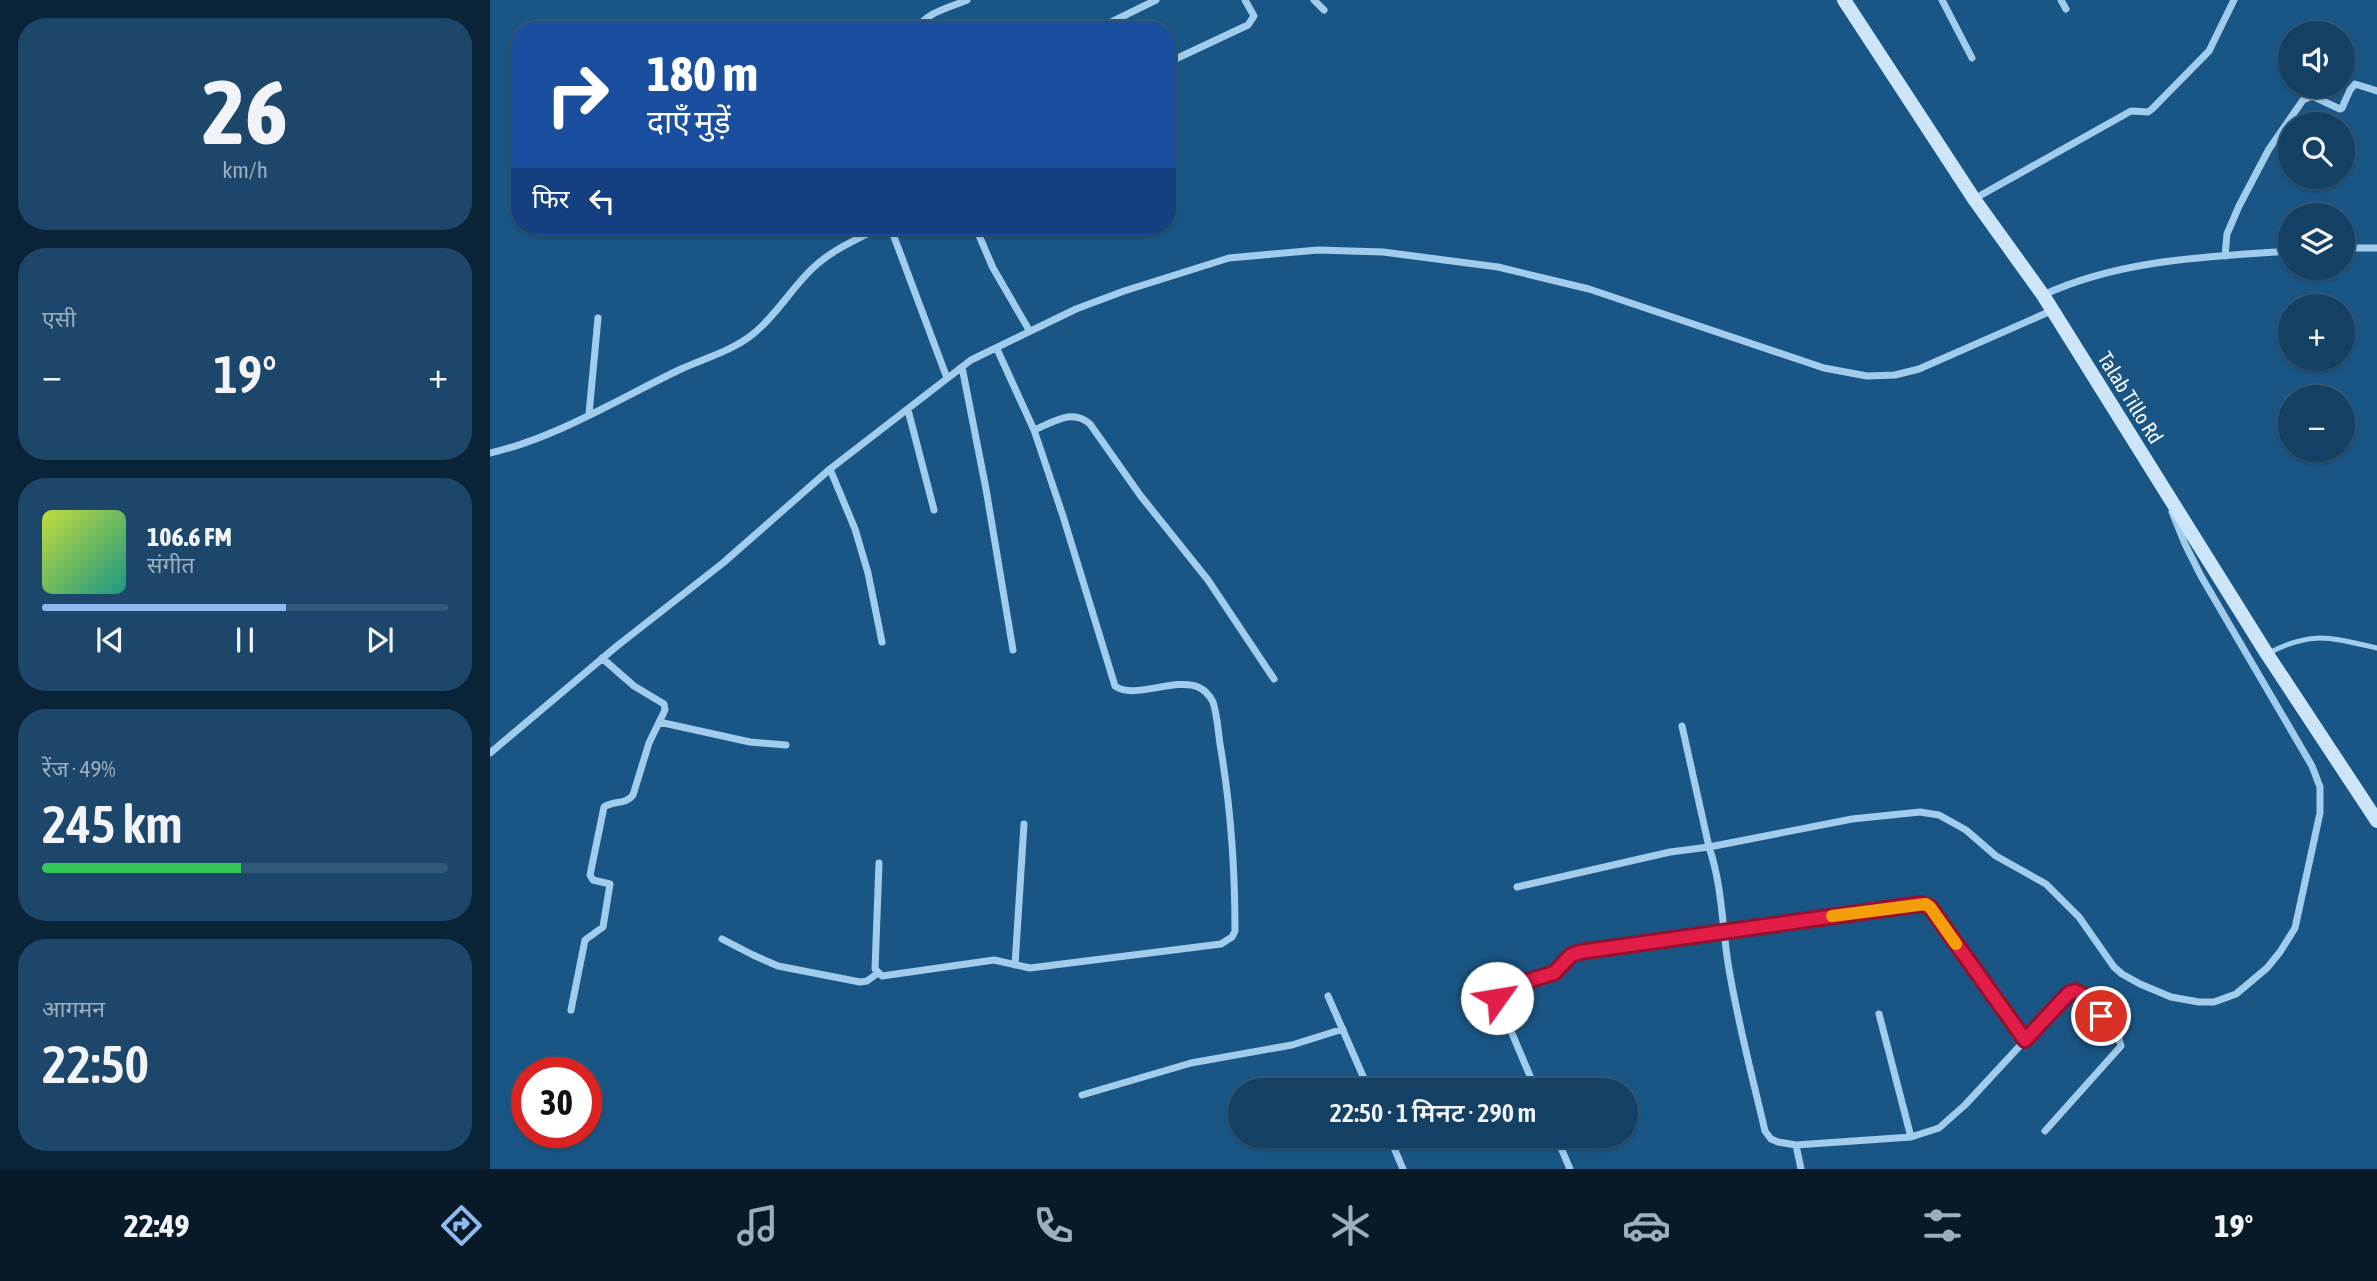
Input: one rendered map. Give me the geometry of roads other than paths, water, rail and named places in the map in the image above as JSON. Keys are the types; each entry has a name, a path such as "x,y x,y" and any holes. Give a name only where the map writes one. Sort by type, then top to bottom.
{"main road":[{"name":"Talab Tillo Rd","path":"1844,0 1974,199 2043,295 2051,312 2267,654 2377,821"}],"street":[{"path":"921,21 967,0"},
{"path":"1113,21 1156,0"},
{"path":"1176,59 1248,25 1254,16 1245,0"},
{"path":"1314,0 1324,10"},
{"path":"1942,0 1972,58"},
{"path":"2061,0 2066,9"},
{"path":"1974,199 2131,111 2148,112 2152,109 2209,51 2234,0"},
{"path":"2225,256 2227,234 2239,206 2269,149 2303,100 2312,96 2340,109 2356,84 2377,91"},
{"path":"490,453 525,444 685,367 733,347 752,335 816,265 868,235"},
{"path":"893,235 947,379"},
{"path":"979,235 993,268 1030,330"},
{"path":"2355,248 2377,248"},
{"path":"490,752 723,562 830,469 981,354 997,349 1030,330 1124,291 1229,258 1318,250 1383,253 1498,267 1552,279 1649,308 1824,368 1867,376 1895,375 1919,369 2051,312"},
{"path":"2043,295 2096,274 2141,265 2278,252"},
{"path":"589,414 598,317"},
{"path":"879,863 875,969 878,973 891,976 994,960 1030,968 1221,944 1232,937 1235,931 1235,883 1227,794 1213,702 1204,690 1184,684 1126,690 1115,686 1034,430 997,349"},
{"path":"962,367 1013,650"},
{"path":"908,410 934,510"},
{"path":"1034,430 1074,415 1084,418 1090,424 1140,495 1208,580 1274,680"},
{"path":"830,469 855,529 883,642"},
{"path":"1517,887 1670,852 1709,848 1852,819 1920,813 1939,815 1966,830 1997,856 2046,884 2079,918 2114,967 2140,984 2171,996 2199,1002 2224,1000 2236,994 2267,968 2295,928 2316,837 2320,788 2312,766 2185,544 2163,489"},
{"path":"571,1010 585,940 601,929 605,922 610,884 593,880 590,874 604,807 627,801 633,795 646,751 665,710 664,704 634,686 603,658"},
{"path":"659,722 750,742 786,745"},
{"path":"1682,726 1709,848 1715,864 1737,1012 1765,1131 1771,1139 1796,1145 1930,1132 1950,1120 2069,993 2075,991 2083,995 2121,1042 2119,1051 2045,1131"},
{"path":"1015,965 1024,824"},
{"path":"1531,1078 1497,998 1501,989 1554,973 1571,955 1926,904 2025,1040"},
{"path":"722,939 765,961 799,970 860,982 867,981 878,973"},
{"path":"1328,996 1364,1078"},
{"path":"1879,1014 1910,1136"},
{"path":"1082,1095 1191,1063 1292,1045 1343,1029"},
{"path":"1796,1145 1801,1169"},
{"path":"1394,1148 1403,1169"},
{"path":"1561,1148 1570,1169"}],"lane":[{"path":"2267,654 2295,640 2312,637 2377,648"}]}
